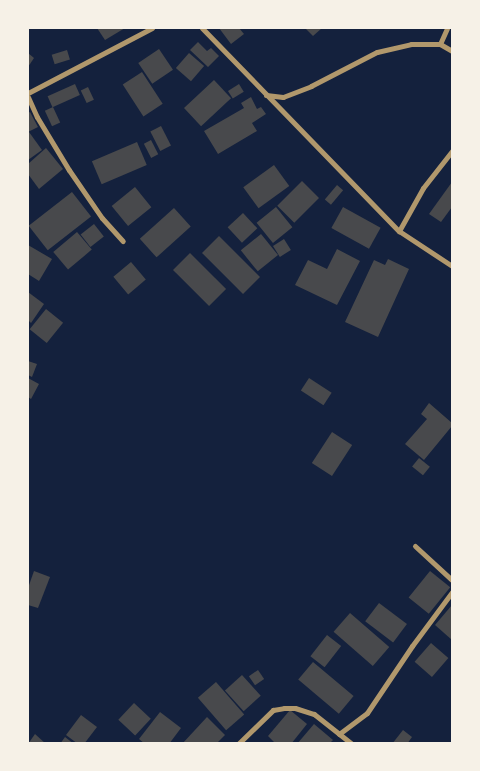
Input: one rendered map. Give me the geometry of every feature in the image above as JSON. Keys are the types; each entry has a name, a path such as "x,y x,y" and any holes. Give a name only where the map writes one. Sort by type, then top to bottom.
{"street":[{"path":"123,240 102,218 69,170 37,117 28,95 152,28"},
{"path":"202,28 399,231 452,266"},
{"path":"440,44 447,28"},
{"path":"265,95 283,97 311,86 377,52 411,44 440,44 452,50"},
{"path":"399,231 423,188 452,151"},
{"path":"415,546 452,580"},
{"path":"340,734 367,713 412,646 452,592"},
{"path":"238,744 273,710 284,708 295,708 314,714 352,744"}],"building":[{"path":"97,28 125,28 105,40"},
{"path":"219,28 239,28 244,34 231,44"},
{"path":"305,28 322,28 313,36"},
{"path":"198,42 207,51 211,48 219,56 208,67 190,50"},
{"path":"159,49 173,70 152,84 138,63"},
{"path":"67,50 70,60 55,64 52,55"},
{"path":"28,53 34,58 28,67"},
{"path":"189,53 204,66 191,81 176,68"},
{"path":"142,72 163,104 143,116 123,85"},
{"path":"214,80 231,98 201,126 184,108"},
{"path":"75,84 80,95 52,107 48,96"},
{"path":"239,84 244,92 233,99 228,91"},
{"path":"88,87 94,100 87,103 81,90"},
{"path":"251,97 257,109 261,107 266,114 252,123 257,131 218,154 204,131 244,108 241,103"},
{"path":"53,107 60,122 52,126 45,111"},
{"path":"30,112 38,127 28,132 28,113"},
{"path":"161,126 171,146 160,151 150,131"},
{"path":"28,133 42,150 28,160"},
{"path":"151,140 158,154 151,158 144,144"},
{"path":"137,142 147,165 102,184 92,161"},
{"path":"46,148 63,169 39,189 28,174 28,164"},
{"path":"274,165 289,186 259,208 243,187"},
{"path":"302,181 319,198 294,223 277,206"},
{"path":"452,182 452,207 441,222 429,214"},
{"path":"337,185 343,190 331,205 325,200"},
{"path":"135,187 151,207 128,226 112,206"},
{"path":"72,192 91,216 48,250 29,226"},
{"path":"276,207 292,227 273,243 257,223"},
{"path":"343,207 381,228 369,249 331,228"},
{"path":"174,208 191,227 157,257 140,239"},
{"path":"243,213 257,228 242,243 228,227"},
{"path":"94,224 104,237 90,247 81,234"},
{"path":"77,232 92,250 68,270 53,252"},
{"path":"261,234 278,255 258,271 241,250"},
{"path":"219,236 260,277 243,294 202,253"},
{"path":"284,239 291,250 280,257 273,246"},
{"path":"28,245 52,259 39,281 28,274"},
{"path":"337,249 360,261 337,305 295,285 308,260 327,269"},
{"path":"190,253 226,289 209,306 173,270"},
{"path":"388,259 409,269 378,337 345,322 374,260 385,265"},
{"path":"131,262 146,280 128,294 113,277"},
{"path":"28,292 44,304 31,323 28,320"},
{"path":"46,309 63,323 47,343 30,329"},
{"path":"28,361 37,364 32,377 28,375"},
{"path":"28,378 39,384 31,399 28,397"},
{"path":"309,378 332,393 323,405 301,391"},
{"path":"429,403 452,423 452,426 424,460 405,444 427,419 421,414"},
{"path":"332,432 352,445 332,476 312,463"},
{"path":"419,458 430,467 423,475 412,467"},
{"path":"34,571 50,577 38,608 28,605 28,588"},
{"path":"430,571 450,587 429,614 409,597"},
{"path":"379,603 407,624 393,642 365,621"},
{"path":"452,605 452,640 435,625"},
{"path":"350,613 389,647 373,666 334,632"},
{"path":"327,635 341,646 325,667 310,656"},
{"path":"431,643 448,658 432,677 415,662"},
{"path":"313,662 354,696 339,714 298,680"},
{"path":"258,670 264,679 255,685 249,676"},
{"path":"242,675 261,696 244,711 225,690"},
{"path":"216,682 244,714 226,730 198,698"},
{"path":"134,703 151,719 135,736 118,720"},
{"path":"290,710 307,724 291,744 276,744 268,736"},
{"path":"160,712 181,728 169,744 145,744 139,739"},
{"path":"81,715 97,727 84,744 78,744 66,735"},
{"path":"207,717 225,735 216,744 182,744"},
{"path":"314,724 333,740 329,744 297,744"},
{"path":"403,730 412,737 407,744 392,744"},
{"path":"35,734 46,744 28,744"},
{"path":"65,737 74,744 60,744"}]}
